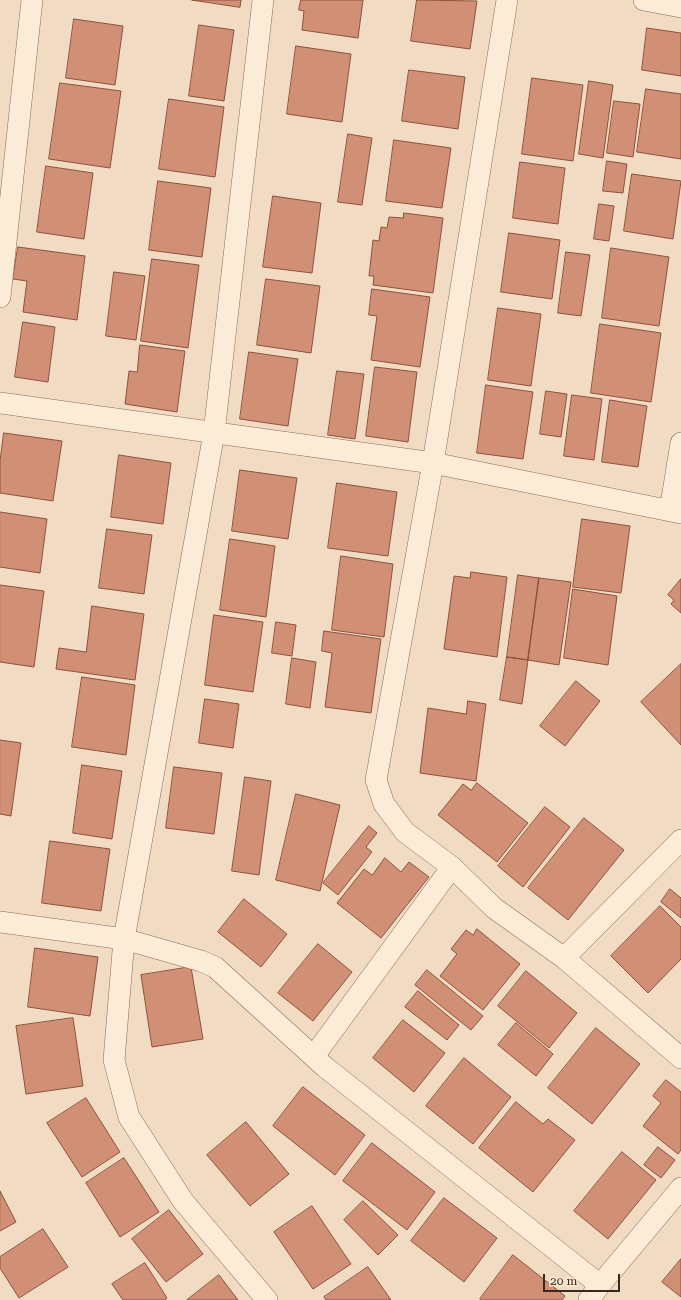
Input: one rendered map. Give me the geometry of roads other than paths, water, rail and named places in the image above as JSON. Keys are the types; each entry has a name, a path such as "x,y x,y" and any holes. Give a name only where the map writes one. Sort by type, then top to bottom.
{"street":[{"path":"0,297 32,0"},
{"path":"263,0 214,433 124,939 114,1060 128,1117 183,1201 267,1300"},
{"path":"507,0 433,463 376,780 384,804 405,832 452,868 494,908 564,958 681,1058"},
{"path":"644,0 681,7"},
{"path":"0,403 433,463 676,512 681,443"},
{"path":"564,958 681,840"},
{"path":"314,1056 452,868"},
{"path":"0,922 124,939 201,961 215,967 325,1067 595,1292 681,1188"}]}
